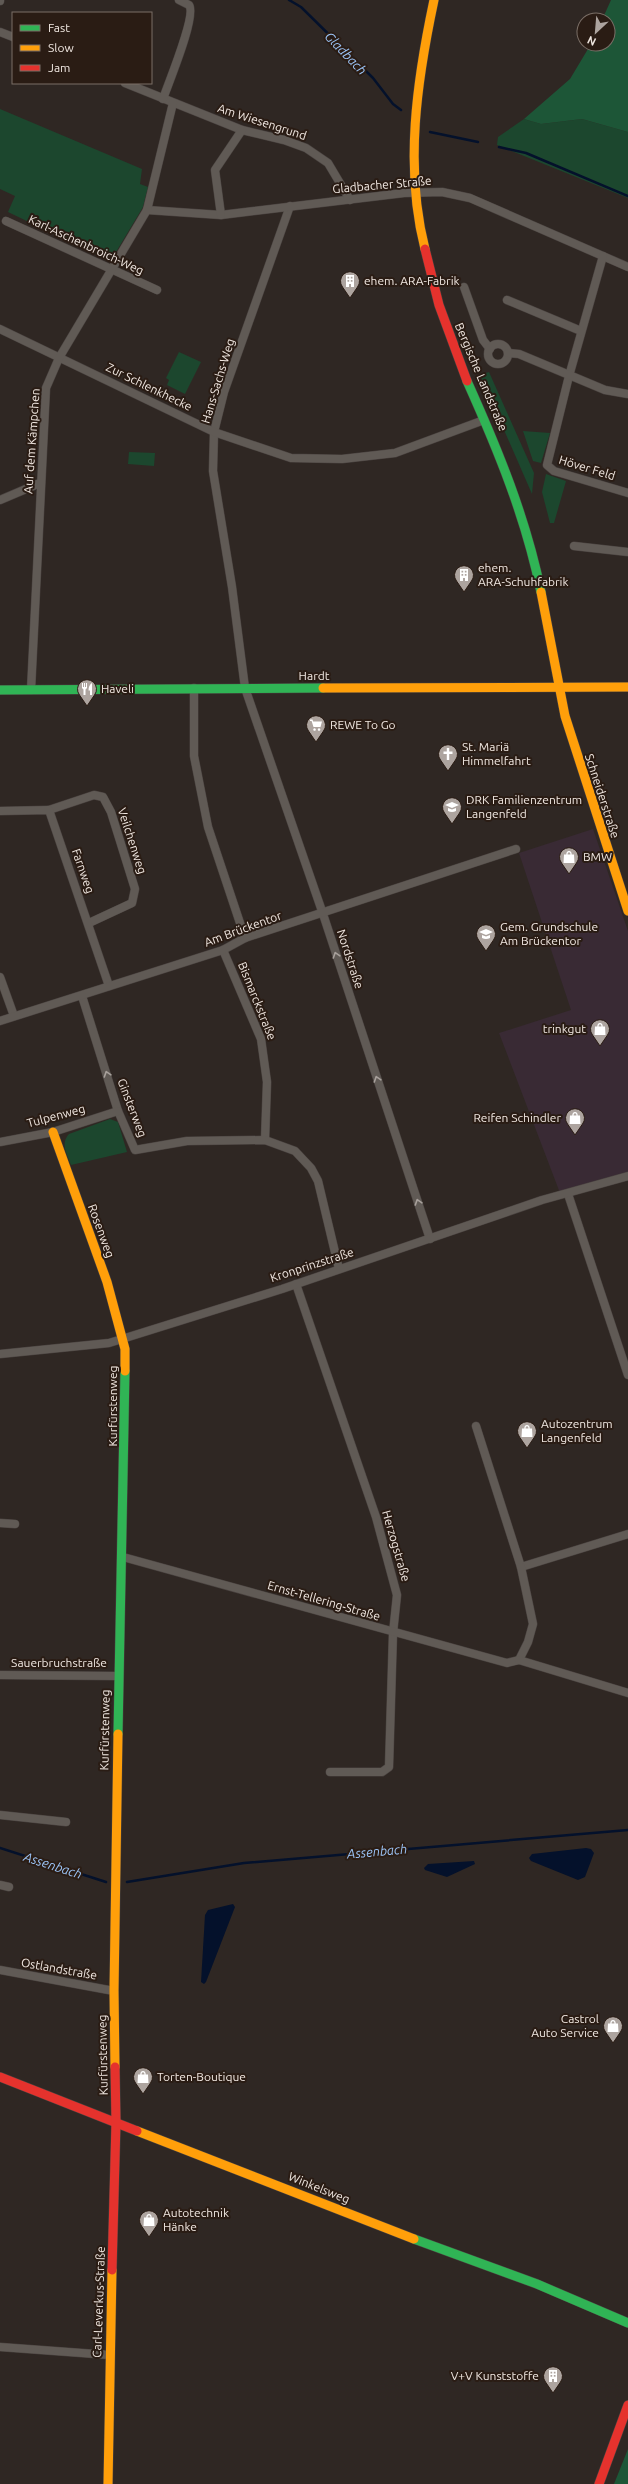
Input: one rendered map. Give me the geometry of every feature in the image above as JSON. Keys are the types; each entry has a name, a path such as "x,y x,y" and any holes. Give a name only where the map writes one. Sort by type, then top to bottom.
{"street":[{"path":"163,99 187,34 187,24 191,12 189,5 178,0"},
{"name":"Bergische Landstraße","path":"434,0 420,61 416,105 417,193 421,234 439,305 460,365 499,452 518,502 537,575 557,687"},
{"path":"0,32 12,37"},
{"name":"Am Wiesengrund","path":"127,84 242,130 284,140 306,148 328,163 350,200"},
{"name":"Auf dem Kämpchen","path":"31,690 40,483 46,388 59,358 147,210 173,103"},
{"path":"221,215 215,170 242,130"},
{"name":"Gladbacher Straße","path":"147,210 221,215 290,206 417,193 442,192 470,198 628,267"},
{"name":"Hans-Sachs-Weg","path":"245,688 231,579 213,470 214,432 224,392 290,206"},
{"name":"Karl-Aschenbroich-Weg","path":"6,221 156,290"},
{"path":"569,376 603,256"},
{"path":"464,286 483,340 490,349 489,357 495,363 505,361 508,353"},
{"path":"508,300 582,331"},
{"name":"Zur Schlenkhecke","path":"0,329 214,432 292,458 342,459 395,453 484,420"},
{"path":"490,349 499,344 504,346 508,353"},
{"path":"508,353 519,354 605,390 628,394"},
{"name":"Höver Feld","path":"569,376 547,461 550,469 628,493"},
{"path":"0,500 40,483"},
{"path":"574,546 628,552"},
{"name":"Schneiderstraße","path":"557,687 598,824 628,911"},
{"name":"Hardt","path":"0,690 628,687"},
{"path":"194,688 194,756 208,827 245,938"},
{"name":"Nordstraße","path":"245,688 323,914 430,1239"},
{"name":"Veilchenweg","path":"49,810 94,795 103,797 111,812 135,889 132,902 89,923"},
{"path":"0,811 49,810"},
{"name":"Farnweg","path":"49,810 89,923 109,986"},
{"name":"Am Brückentor","path":"0,1021 223,950 245,938 323,914 516,849"},
{"name":"Bismarckstraße","path":"223,950 261,1039 267,1082 265,1140"},
{"path":"0,977 14,1016"},
{"name":"Ginsterweg","path":"82,996 118,1111 135,1150 187,1141 265,1140"},
{"name":"Tulpenweg","path":"0,1142 53,1132 118,1111"},
{"name":"Rosenweg","path":"53,1132 107,1282 122,1340"},
{"path":"265,1140 295,1151 311,1168 318,1181 339,1269"},
{"name":"Kronprinzstraße","path":"0,1354 102,1344 122,1340 568,1194 628,1176"},
{"path":"568,1194 628,1375"},
{"name":"Herzogstraße","path":"296,1284 378,1524 397,1595 393,1632 389,1767 382,1772 330,1772"},
{"name":"Kurfürstenweg","path":"116,2122 114,1991 118,1676 123,1557 125,1430 125,1349 122,1340"},
{"path":"476,1426 521,1567 532,1624 528,1642 519,1660"},
{"path":"0,1523 15,1524"},
{"path":"521,1567 628,1534"},
{"name":"Ernst-Tellering-Straße","path":"123,1557 507,1663 519,1660 628,1693"},
{"name":"Sauerbruchstraße","path":"0,1675 118,1676"},
{"path":"0,1815 66,1822"},
{"path":"0,1885 9,1887"},
{"name":"Ostlandstraße","path":"0,1970 114,1991"},
{"name":"Winkelsweg","path":"0,2077 458,2256 537,2284 628,2323"},
{"name":"Carl-Leverkus-Straße","path":"108,2484 109,2355 116,2122"},
{"path":"0,2347 109,2355"},
{"path":"599,2484 628,2405"}],"shaded area":[{"path":"593,829 628,931 628,1174 560,1193 499,1033 571,1010 519,853"}],"green space":[{"path":"611,0 628,0 628,132 582,119 541,124 524,119 570,79 586,52 616,52 616,12 606,12"},
{"path":"0,109 142,169 140,184 148,187 143,207 116,252 104,258 8,212 15,196 0,189"},
{"path":"524,119 541,124 582,119 628,132 628,198 497,145 498,137"},
{"path":"179,352 201,362 185,394 167,385 169,380 166,378"},
{"path":"489,372 534,473 532,494 480,375"},
{"path":"523,431 550,433 541,463 533,461"},
{"path":"129,452 155,453 154,466 128,464"},
{"path":"546,474 566,481 554,523 550,523 542,492"},
{"path":"110,1119 118,1122 127,1152 71,1165 66,1153 65,1145 66,1138 69,1134"},
{"path":"628,2449 628,2484 614,2484"}],"water":[{"path":"586,1848 591,1849 594,1853 585,1877 578,1880 531,1861 529,1858 532,1854"},
{"path":"474,1861 475,1864 447,1877 425,1870 424,1868 428,1864"},
{"path":"233,1904 235,1907 204,1984 201,1982 205,1915 208,1910"}],"waterway":[{"name":"Gladbach","path":"289,0 301,7 373,78 393,104 401,110"},
{"name":"Gladbach","path":"430,132 478,142"},
{"name":"Gladbach","path":"499,147 526,153 628,196"},
{"name":"Assenbach","path":"127,1882 244,1863 628,1830"},
{"name":"Assenbach","path":"0,1848 106,1882"}],"traffic: fast":[{"path":"467,381 490,433 510,485 535,565 541,592"},
{"path":"0,690 323,688"},
{"path":"118,1734 125,1371"},
{"path":"414,2239 537,2284 628,2323"}],"traffic: slow":[{"path":"425,249 415,187 415,124 422,61 434,0"},
{"path":"541,592 565,716 628,911"},
{"path":"323,688 628,687"},
{"path":"53,1132 107,1282 125,1349 125,1371"},
{"path":"115,2067 114,1991 118,1734"},
{"path":"137,2131 414,2239"},
{"path":"108,2484 112,2270"}],"traffic: jam":[{"path":"425,249 439,305 467,381"},
{"path":"112,2270 116,2122 115,2067"},
{"path":"0,2077 137,2131"},
{"path":"599,2484 628,2405"}],"place":[{"name":"ehem. ARA-Fabrik","path":"350,298"},
{"name":"ehem. ARA-Schuhfabrik","path":"464,592"},
{"name":"Haveli","path":"87,706"},
{"name":"REWE To Go","path":"316,742"},
{"name":"St. Mariä Himmelfahrt","path":"448,771"},
{"name":"DRK Familienzentrum Langenfeld","path":"452,824"},
{"name":"BMW","path":"569,874"},
{"name":"Gem. Grundschule Am Brückentor","path":"486,951"},
{"name":"trinkgut","path":"600,1046"},
{"name":"Reifen Schindler","path":"575,1135"},
{"name":"Autozentrum Langenfeld","path":"527,1448"},
{"name":"Castrol Auto Service","path":"613,2043"},
{"name":"Torten-Boutique","path":"143,2094"},
{"name":"Autotechnik Hänke","path":"149,2237"},
{"name":"V+V Kunststoffe","path":"553,2393"}]}
